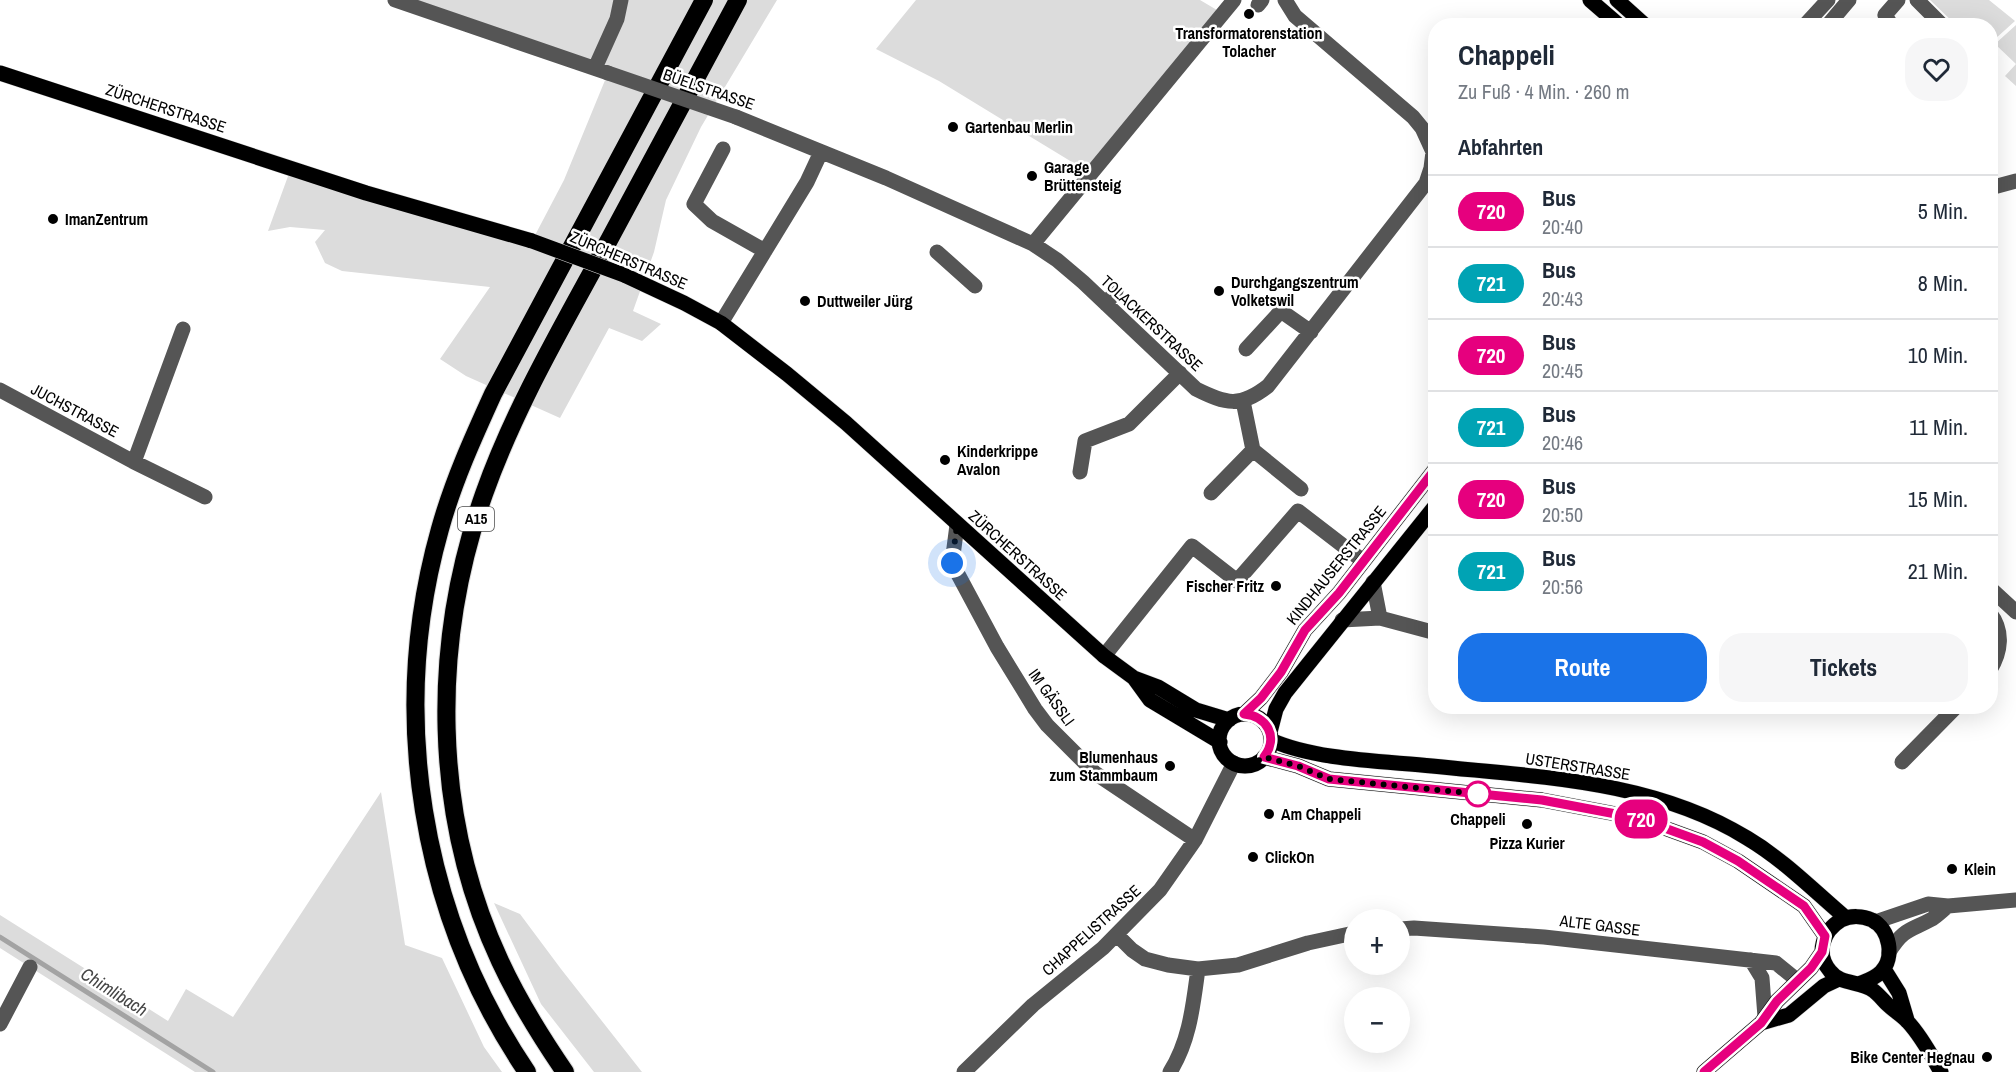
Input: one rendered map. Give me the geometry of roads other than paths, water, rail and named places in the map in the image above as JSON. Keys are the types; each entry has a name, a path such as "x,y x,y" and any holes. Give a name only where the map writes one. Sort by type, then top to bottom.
{"highway":[{"name":"A15","path":"527,1072 495,1020 463,952 442,894 428,837 421,799 415,727 415,686 422,608 446,508 484,413 548,288 704,0"},
{"name":"A15","path":"565,1072 532,1023 500,962 475,898 464,856 452,793 447,739 447,670 455,603 464,558 480,506 516,419 574,305 738,0"}],"main road":[{"path":"1590,0 1611,18"},
{"path":"1617,0 1637,18"},
{"name":"ZÜRCHERSTRASSE","path":"0,73 366,193 532,241 624,275 684,303 721,323 822,403 1104,656 1134,678 1158,687 1196,710 1229,720"},
{"name":"KINDHAUSERSTRASSE","path":"1244,714 1261,698 1281,672 1305,630 1339,593 1428,478"},
{"path":"1271,736 1260,718 1244,714 1229,720 1220,734 1220,742 1222,750 1234,763 1250,765 1264,757 1270,746 1280,701 1342,620 1428,515"},
{"name":"ZÜRCHERSTRASSE","path":"1134,678 1150,700 1220,742"},
{"name":"USTERSTRASSE","path":"1271,736 1294,749 1305,751 1366,760 1598,784 1655,798 1701,814 1747,837 1789,866 1846,918"},
{"path":"1264,757 1298,766 1329,779 1542,800 1637,818 1703,842 1738,861 1804,906 1825,936"},
{"path":"1704,1072 1763,1020 1777,1001 1811,968 1822,952 1825,936 1833,925 1846,918 1859,916 1875,922 1883,930 1888,940 1889,952 1884,969 1872,979 1861,983 1849,983 1839,979 1830,971 1822,952"},
{"path":"1884,969 1899,993 1907,1020"},
{"path":"1763,1020 1789,1015 1824,986 1839,979"},
{"path":"1861,983 1875,991 1885,1003 1907,1020 1925,1044 1941,1072"}],"street":[{"name":"BÜELSTRASSE","path":"395,0 736,117 821,152"},
{"path":"602,70 621,0"},
{"path":"1033,244 1234,0"},
{"path":"1285,0 1295,16 1413,117 1428,140"},
{"path":"1811,18 1828,0"},
{"path":"1834,18 1849,0"},
{"path":"1887,18 1885,15 1898,0"},
{"path":"1917,0 1935,18"},
{"path":"723,149 694,204 712,221 765,251"},
{"path":"721,323 807,182 821,152"},
{"name":"TOLACKERSTRASSE","path":"821,152 1033,244 1057,260 1196,389 1218,400 1243,401"},
{"path":"1301,489 1253,450 1243,401 1268,386 1426,183 1428,177"},
{"path":"1998,186 2016,182"},
{"path":"937,252 975,286"},
{"path":"1106,304 1116,291"},
{"path":"1246,349 1281,311 1311,332"},
{"name":"JUCHSTRASSE","path":"134,462 183,329"},
{"path":"1080,472 1085,441 1129,424 1180,373"},
{"name":"JUCHSTRASSE","path":"0,390 134,462 205,497"},
{"path":"1211,492 1253,450"},
{"path":"1104,656 1192,546 1237,581 1298,511 1363,561"},
{"name":"IM GÄSSLI","path":"957,525 952,563 997,647 1035,709 1062,741 1095,773 1195,840"},
{"path":"1373,582 1380,618"},
{"path":"1998,595 2016,612"},
{"path":"1342,620 1380,618 1428,631"},
{"path":"1998,628 2000,645 1998,657"},
{"path":"1902,762 1949,714"},
{"name":"CHAPPELISTRASSE","path":"964,1072 1033,1005 1117,935 1165,885 1195,840 1234,763"},
{"path":"1875,922 1928,904 1948,906 2016,900"},
{"path":"1889,952 1898,937 1912,927 1933,918 1948,906"},
{"name":"ALTE GASSE","path":"1410,928 1544,937 1776,963 1792,976"},
{"path":"1117,935 1145,959 1198,969 1238,965 1308,943 1344,935"},
{"path":"1751,960 1762,978 1763,1020"},
{"path":"0,1024 30,966"},
{"path":"1170,1072 1181,1052 1191,1024 1198,969"}],"waterway":[{"name":"Chimlibach","path":"0,937 213,1072"}],"place":[{"name":"Transformatorenstation Tolacher","path":"1249,14"},
{"name":"Gartenbau Merlin","path":"953,127"},
{"name":"Garage Brüttensteig","path":"1032,176"},
{"name":"ImanZentrum","path":"53,219"},
{"name":"Durchgangszentrum Volketswil","path":"1219,291"},
{"name":"Duttweiler Jürg","path":"805,301"},
{"name":"Kinderkrippe Avalon","path":"945,460"},
{"name":"Fischer Fritz","path":"1276,586"},
{"name":"Blumenhaus zum Stammbaum","path":"1170,766"},
{"name":"Chappeli","path":"1478,794"},
{"name":"Am Chappeli","path":"1269,814"},
{"name":"Pizza Kurier","path":"1527,824"},
{"name":"ClickOn","path":"1253,857"},
{"name":"Klein","path":"1952,869"},
{"name":"Bike Center Hegnau","path":"1987,1057"}]}
